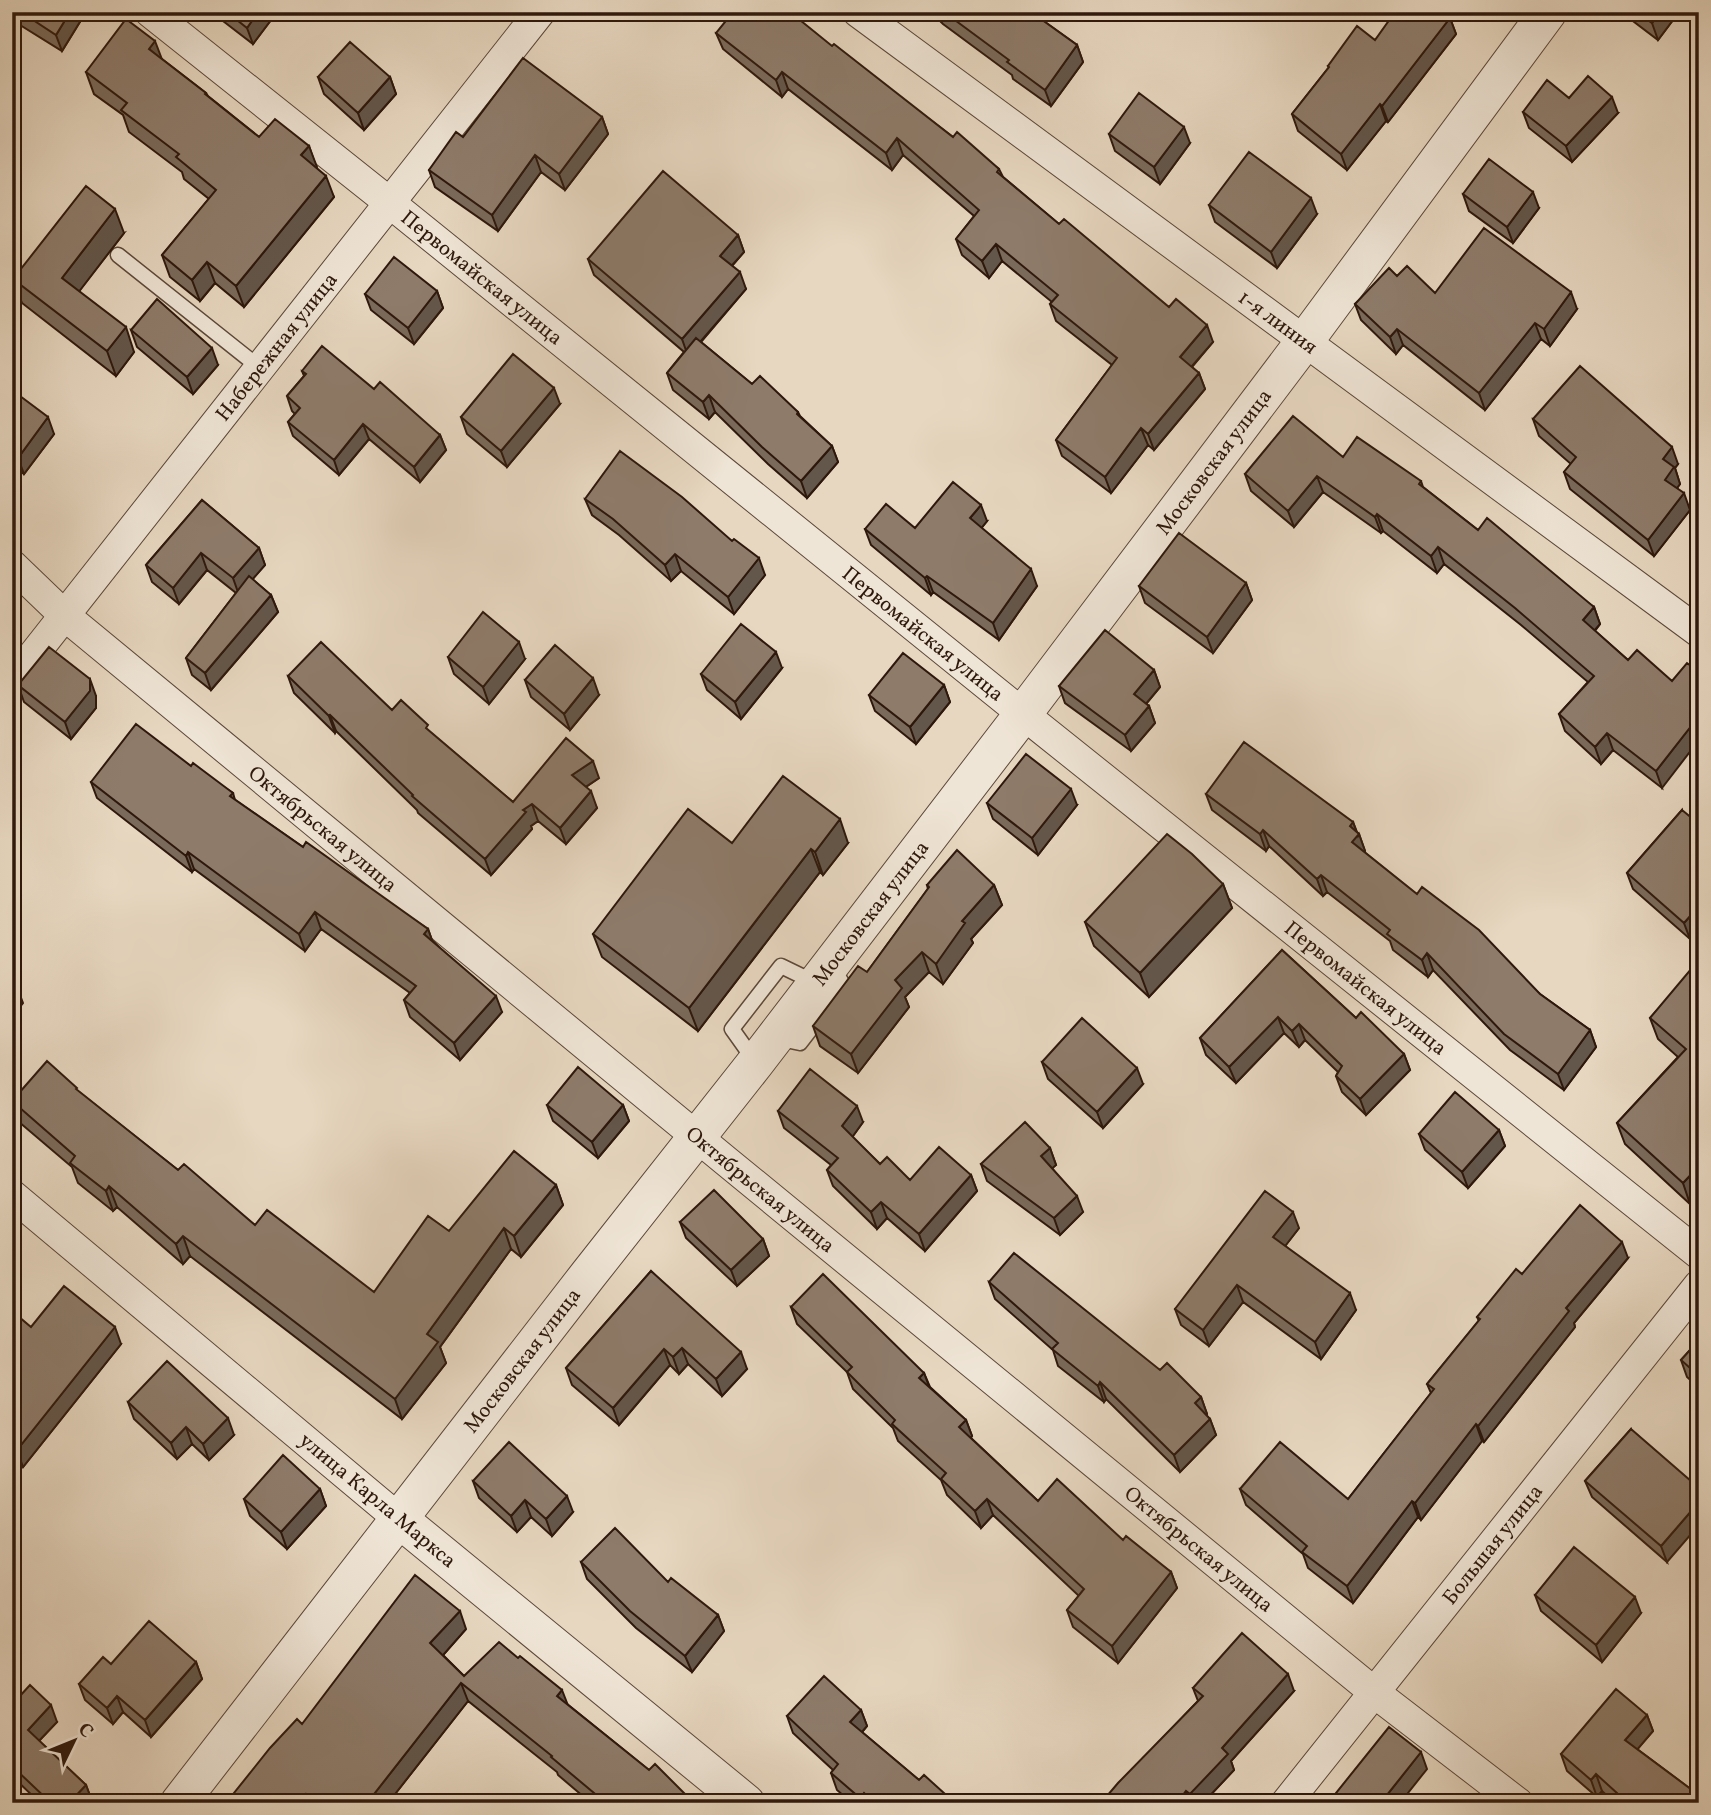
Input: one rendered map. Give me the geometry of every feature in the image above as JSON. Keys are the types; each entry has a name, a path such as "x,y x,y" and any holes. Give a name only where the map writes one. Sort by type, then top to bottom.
{"street":[{"name":"Первомайская улица","path":"150,12 1023,715 1699,1254"},
{"name":"Набережная улица","path":"12,682 540,12"},
{"name":"1-я линия","path":"858,12 1699,632"},
{"name":"Московская улица","path":"179,1803 1023,715 1548,12"},
{"name":"Октябрьская улица","path":"12,565 64,615 697,1137 1375,1693 1518,1803"},
{"name":"улица Карла Маркса","path":"12,1195 399,1519 746,1803"},
{"name":"Большая улица","path":"1286,1803 1699,1285"}],"lane":[{"path":"118,255 260,368"}],"building":[{"path":"21,12 70,12 56,35"},
{"path":"227,12 258,12 247,28"},
{"path":"733,12 790,12 953,137 957,132 999,169 997,172 1059,224 1064,219 1169,307 1176,299 1207,325 1180,357 1199,373 1148,434 1141,428 1105,477 1056,440 1117,358 1050,304 1058,295 996,244 982,261 956,239 979,210 897,138 886,153 782,72 776,80 716,33"},
{"path":"944,12 1031,12 1077,45 1045,90"},
{"path":"1395,12 1443,12 1450,18 1341,154 1292,114 1357,26 1375,40"},
{"path":"1637,12 1660,12 1652,23"},
{"path":"126,19 155,41 149,49 259,137 275,119 309,146 301,155 326,176 236,286 207,262 192,280 162,255 216,190 176,157 179,154 121,110 127,103 86,72"},
{"path":"350,42 390,77 358,113 318,77"},
{"path":"523,58 602,117 559,174 535,155 492,215 429,170 456,132 463,137"},
{"path":"1588,76 1612,97 1566,146 1523,112 1547,80 1569,98"},
{"path":"1139,93 1184,127 1154,167 1109,134"},
{"path":"1249,152 1311,198 1271,252 1209,205"},
{"path":"1489,159 1533,192 1507,227 1463,194"},
{"path":"663,171 738,235 720,256 740,272 682,339 588,259"},
{"path":"86,186 115,209 62,278 126,327 107,351 13,279"},
{"path":"1484,228 1571,292 1544,329 1535,323 1479,393 1397,329 1390,337 1355,304 1389,268 1397,276 1407,266 1435,293"},
{"path":"394,257 437,291 408,328 365,294"},
{"path":"157,299 212,348 187,377 131,330"},
{"path":"696,338 752,384 760,376 832,446 801,481 709,395 703,402 667,373"},
{"path":"322,346 374,389 380,382 440,435 414,467 363,424 334,460 288,422 300,408 287,396 306,374 302,371"},
{"path":"513,354 554,388 501,451 461,417"},
{"path":"1580,366 1672,447 1663,459 1674,467 1665,480 1684,493 1648,540 1564,472 1576,457 1533,419"},
{"path":"12,390 48,417 18,458 12,453"},
{"path":"1293,416 1343,457 1357,437 1421,481 1419,484 1478,530 1487,518 1594,607 1583,620 1628,660 1637,650 1672,681 1687,663 1699,672 1699,716 1656,771 1607,733 1595,747 1559,714 1594,676 1438,547 1431,556 1377,514 1375,517 1317,476 1288,511 1245,474"},
{"path":"620,451 682,497 732,541 734,539 759,558 728,597 675,554 665,565 613,519 585,499"},
{"path":"953,482 981,505 970,518 1031,569 993,623 927,576 925,578 865,529 886,504 915,528"},
{"path":"202,500 259,548 233,578 201,553 173,588 146,565"},
{"path":"1179,533 1246,583 1207,637 1139,586"},
{"path":"249,576 271,595 205,673 186,658"},
{"path":"483,612 519,642 483,687 448,657"},
{"path":"741,624 776,652 735,702 701,674"},
{"path":"1105,630 1154,670 1134,694 1149,706 1125,735 1059,686"},
{"path":"321,642 392,710 401,700 428,725 426,728 513,802 566,738 593,761 572,775 591,791 560,828 532,804 523,810 526,812 485,859 412,796 288,676"},
{"path":"555,645 593,678 564,714 525,680"},
{"path":"49,647 90,679 90,691 65,722 18,685"},
{"path":"903,653 944,685 910,727 869,695"},
{"path":"136,724 191,766 193,763 233,793 230,796 303,847 306,842 428,929 424,934 496,996 454,1043 404,1000 416,986 315,912 299,934 188,852 186,856 91,782"},
{"path":"1244,742 1353,822 1350,826 1359,834 1352,842 1417,894 1422,887 1479,930 1540,994 1590,1030 1558,1074 1504,1034 1427,953 1422,960 1387,934 1390,930 1321,875 1317,879 1263,830 1260,834 1206,794"},
{"path":"1026,754 1071,789 1032,838 987,803"},
{"path":"783,776 840,819 815,852 811,849 689,1008 593,934 688,809 732,843"},
{"path":"1682,810 1699,824 1699,906 1684,923 1627,873"},
{"path":"1167,834 1223,884 1140,973 1085,922"},
{"path":"957,850 994,885 962,921 965,923 936,964 922,952 895,980 902,988 851,1054 813,1026 858,966 867,972 929,887 927,885"},
{"path":"1282,950 1356,1018 1361,1012 1404,1054 1360,1099 1336,1076 1342,1066 1299,1024 1292,1031 1278,1017 1229,1067 1200,1038"},
{"path":"1697,962 1699,1166 1683,1183 1617,1123 1686,1049 1650,1018"},
{"path":"1082,1018 1137,1068 1097,1112 1042,1062"},
{"path":"47,1061 76,1089 178,1170 184,1164 255,1225 267,1210 374,1292 428,1216 449,1231 514,1151 556,1185 514,1236 504,1228 427,1334 438,1342 395,1399 183,1236 176,1244 109,1186 106,1191 70,1163 75,1156 12,1101"},
{"path":"578,1067 623,1105 592,1142 547,1105"},
{"path":"810,1069 857,1106 842,1126 880,1164 887,1157 910,1180 939,1147 971,1175 919,1234 881,1202 871,1212 827,1170 838,1158 778,1111"},
{"path":"1455,1092 1499,1130 1462,1172 1419,1134"},
{"path":"1025,1122 1050,1148 1041,1156 1077,1196 1054,1218 981,1164"},
{"path":"714,1190 763,1239 731,1270 680,1222"},
{"path":"1265,1191 1293,1212 1273,1237 1350,1293 1315,1342 1237,1285 1203,1330 1175,1309"},
{"path":"1580,1205 1622,1242 1566,1308 1569,1311 1415,1503 1412,1501 1347,1586 1302,1552 1307,1546 1240,1489 1280,1442 1348,1499 1434,1389 1427,1384 1480,1319 1477,1317 1516,1269 1522,1274"},
{"path":"1014,1253 1160,1370 1167,1363 1201,1397 1195,1403 1210,1419 1174,1455 1100,1382 1098,1386 1052,1349 1058,1343 989,1282"},
{"path":"651,1271 741,1352 716,1379 682,1348 673,1357 664,1349 613,1408 566,1368"},
{"path":"823,1274 924,1373 919,1378 966,1420 959,1427 1038,1501 1057,1479 1123,1540 1126,1536 1171,1572 1112,1646 1067,1610 1084,1589 987,1499 975,1511 941,1479 946,1473 892,1424 895,1420 847,1372 852,1367 791,1307"},
{"path":"64,1286 115,1327 17,1450 12,1447 12,1325 19,1317 31,1327"},
{"path":"1699,1340 1699,1376 1681,1360"},
{"path":"167,1361 228,1418 203,1444 186,1427 171,1443 128,1402"},
{"path":"1631,1429 1699,1488 1699,1502 1661,1546 1585,1481"},
{"path":"509,1442 567,1496 546,1519 525,1500 511,1516 473,1481"},
{"path":"283,1455 320,1489 281,1532 244,1499"},
{"path":"615,1528 668,1582 671,1578 718,1615 685,1656 630,1611 581,1562"},
{"path":"1574,1547 1635,1597 1596,1645 1535,1595"},
{"path":"415,1575 460,1611 430,1643 464,1676 499,1642 562,1690 557,1696 649,1770 655,1764 694,1803 606,1803 461,1683 367,1803 316,1803 306,1794 299,1803 226,1803 297,1719 302,1724"},
{"path":"149,1621 196,1662 145,1720 117,1696 107,1708 79,1684 103,1657 111,1664"},
{"path":"1242,1633 1288,1674 1222,1748 1228,1754 1190,1794 1186,1791 1177,1803 1101,1803 1203,1696 1193,1688"},
{"path":"824,1676 861,1710 850,1722 919,1780 924,1775 955,1803 874,1803 864,1793 860,1798 831,1773 838,1764 787,1716"},
{"path":"30,1685 51,1705 28,1730 86,1785 69,1803 51,1803 12,1766 12,1691 19,1697"},
{"path":"1616,1689 1647,1715 1625,1740 1696,1793 1694,1795 1699,1799 1699,1803 1628,1803 1596,1774 1591,1780 1561,1754"},
{"path":"1389,1727 1421,1752 1387,1795 1396,1803 1328,1803"}]}
